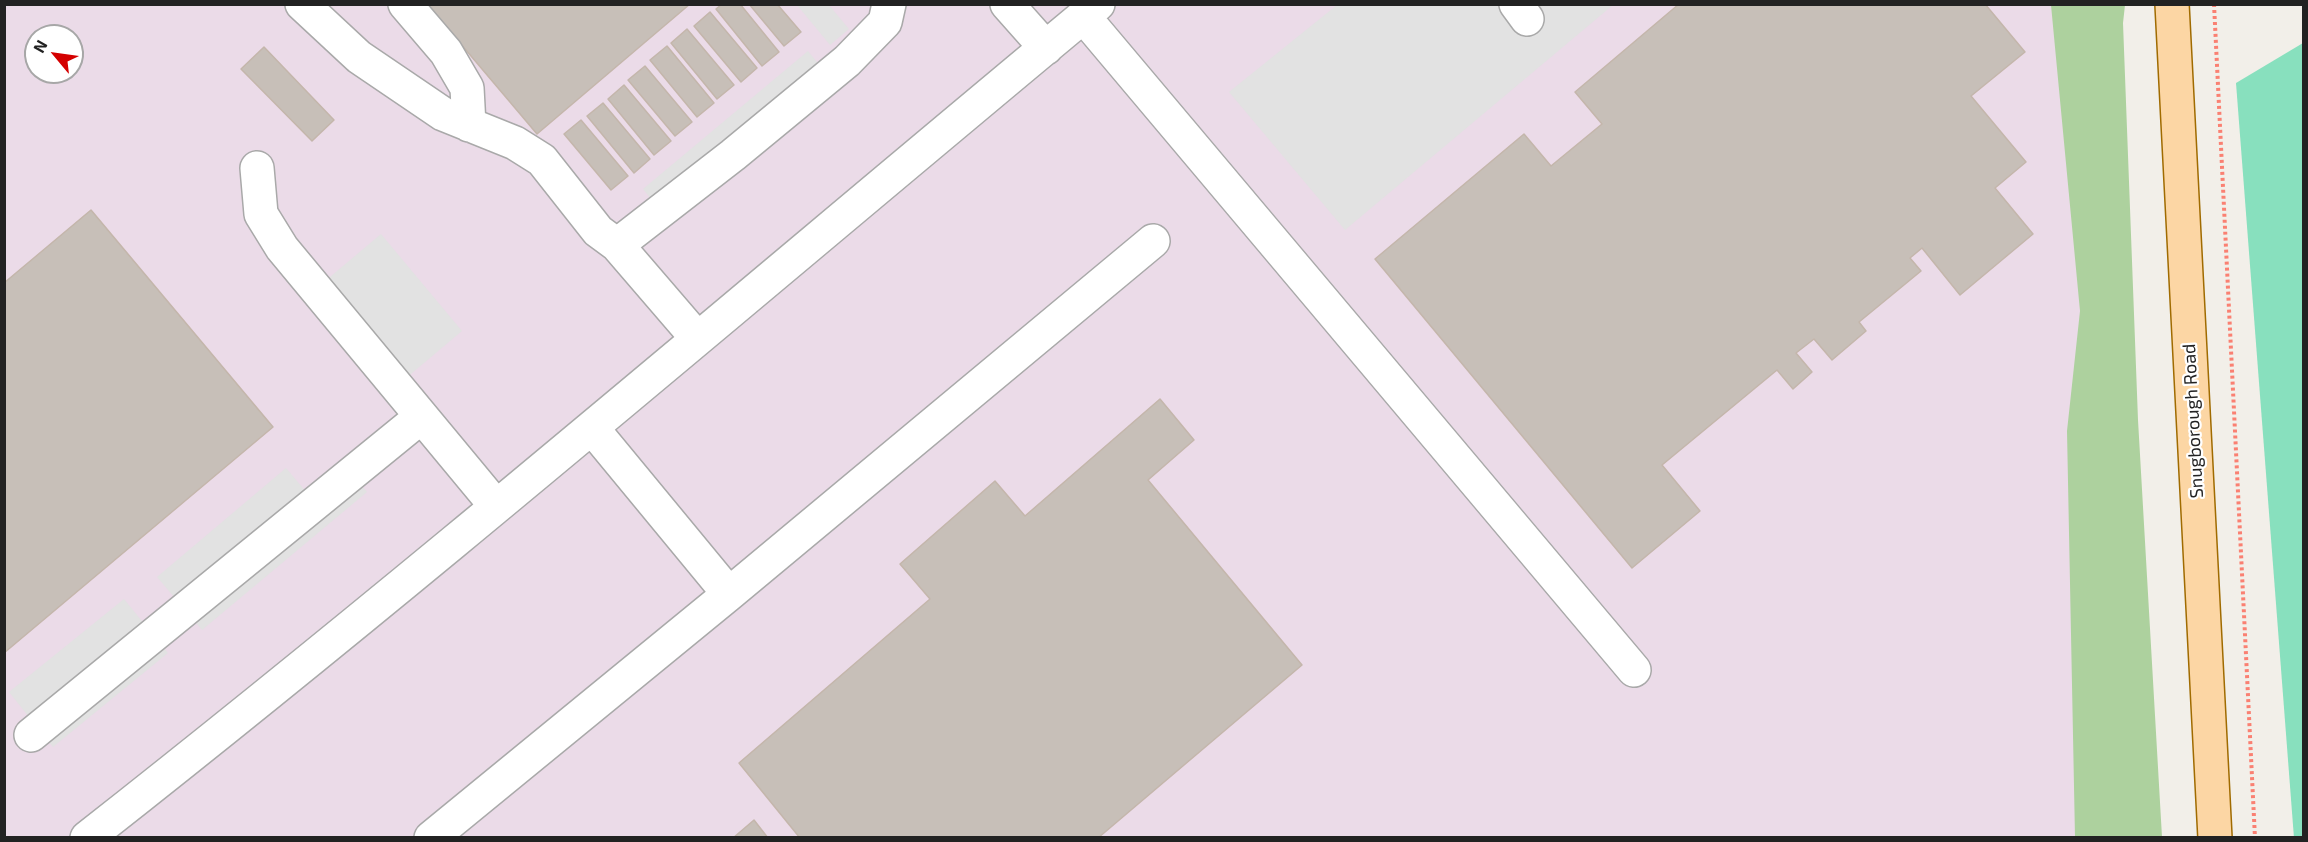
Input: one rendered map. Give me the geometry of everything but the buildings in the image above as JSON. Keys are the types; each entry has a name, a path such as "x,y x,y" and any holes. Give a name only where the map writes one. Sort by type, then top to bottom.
{"main road":[{"name":"Snugborough Road","path":"2172,4 2215,837"}],"lane":[{"path":"302,4 359,57 443,114 515,143 542,160 598,231 617,245 697,338"},
{"path":"405,4 446,52 467,88 469,125"},
{"path":"617,245 733,155 847,61 885,22 889,4"},
{"path":"1007,4 1047,48"},
{"path":"87,837 227,728 1091,11 1634,669"},
{"path":"257,168 261,214 282,248 496,506"},
{"path":"431,837 729,594 1153,241"},
{"path":"31,735 421,417"},
{"path":"591,428 729,594"}],"path":[{"path":"2214,4 2255,837"}],"shaded area":[{"path":"5,5 2103,5 2136,837 5,838"},
{"path":"797,5 829,5 849,29 830,45"},
{"path":"1337,5 1613,5 1345,230 1229,92"},
{"path":"808,51 821,67 656,205 643,189"},
{"path":"381,234 462,331 405,379 324,282"},
{"path":"286,468 319,507 355,478 367,492 202,630 157,577"},
{"path":"124,599 168,653 53,747 9,692"}],"green space":[{"path":"2051,5 2125,5 2123,23 2138,420 2162,837 2075,837 2067,431 2080,311"},
{"path":"2303,43 2304,837 2294,838 2236,83"}]}
